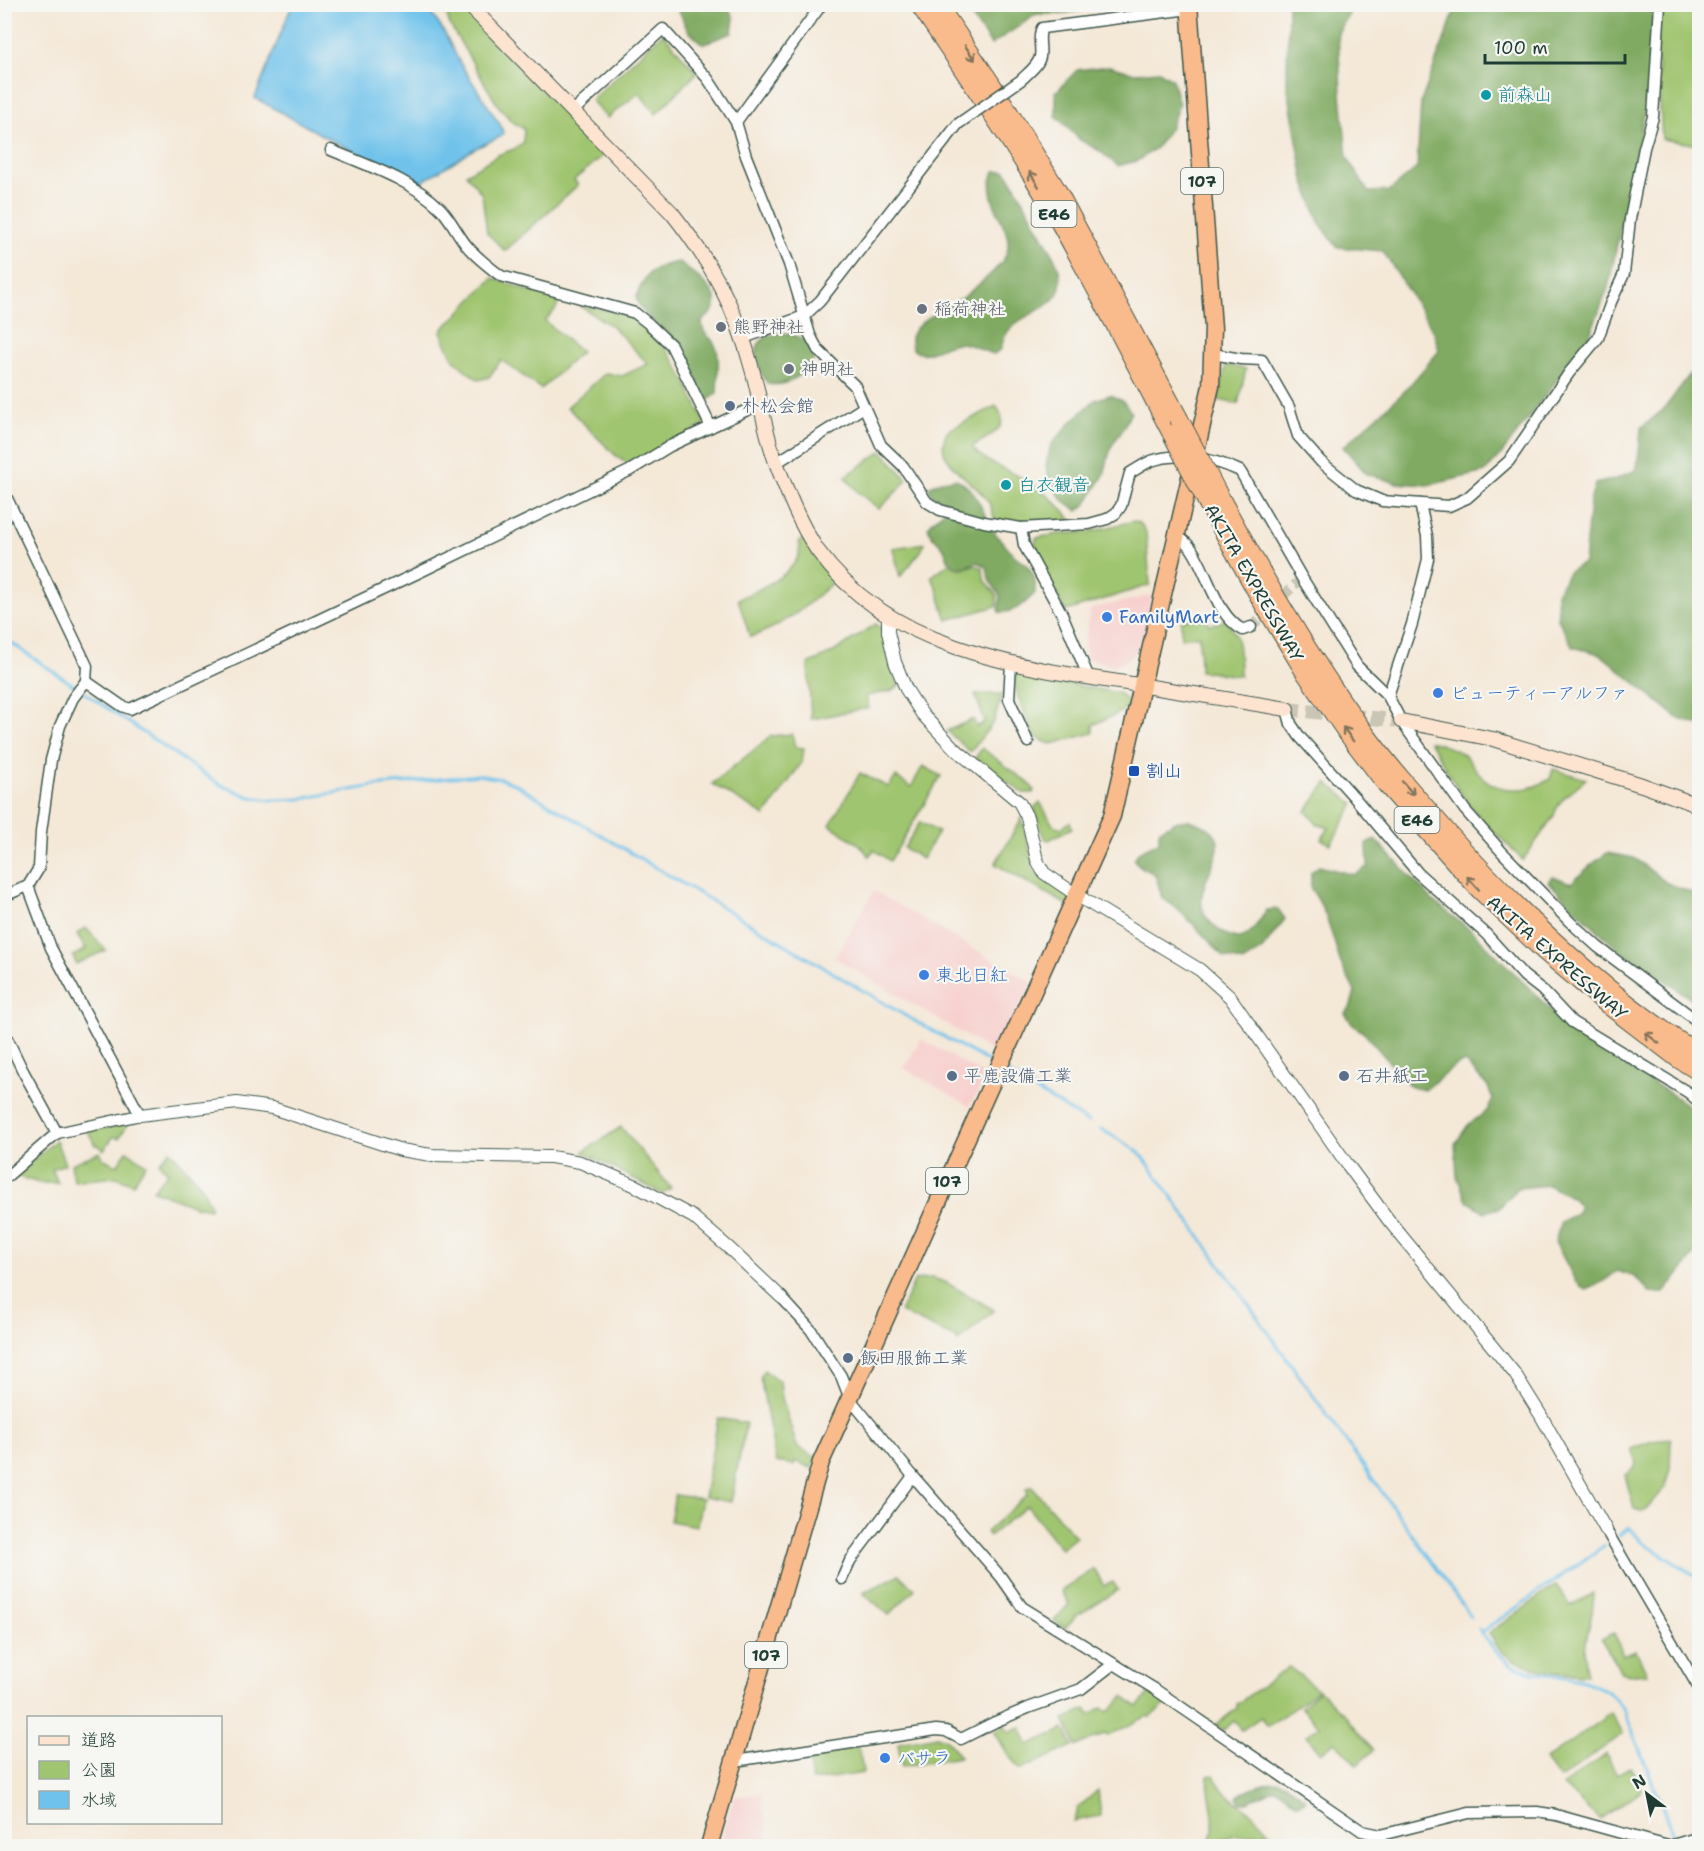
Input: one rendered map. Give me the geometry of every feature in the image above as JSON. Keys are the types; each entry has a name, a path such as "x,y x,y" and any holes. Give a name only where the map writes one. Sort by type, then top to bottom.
{"highway":[{"name":"AKITA EXPRESSWAY","path":"919,4 978,90 1046,199 1175,425"},
{"name":"AKITA EXPRESSWAY","path":"937,4 990,82 1058,192 1263,603 1305,672 1348,734 1386,784 1480,890 1543,950 1607,1004 1679,1059 1700,1072"},
{"name":"107","path":"709,1846 821,1462 956,1160 1078,896 1112,816 1211,386 1213,354 1210,286 1189,7"},
{"name":"AKITA EXPRESSWAY","path":"1212,498 1317,664 1396,775 1490,881 1552,941 1616,994 1700,1055"}],"main road":[{"path":"468,4 672,213 693,239 720,283 744,338 776,464 804,527 818,551 850,586 874,606 930,638 972,653 1089,678 1287,709"},
{"path":"1401,721 1492,739 1642,785 1700,806"}],"street":[{"path":"736,122 822,4"},
{"path":"1213,354 1262,360 1289,407 1298,436 1321,462 1356,490 1383,501 1420,504 1449,506 1467,498 1509,461 1569,373 1598,338 1624,274 1630,219 1644,148 1653,117 1660,4"},
{"path":"744,338 804,316 820,301 958,124 1021,80 1036,65 1040,58 1039,33 1042,28 1189,7"},
{"path":"572,112 663,29 708,79 736,122 746,156 789,264 810,335 818,350 855,386 881,445 903,466 927,502 940,510 984,522 1021,528 1089,524 1107,519 1116,513 1121,506 1130,473 1151,461 1172,457 1195,458 1225,464 1240,471 1302,578 1357,666 1388,696 1401,721 1465,810 1570,922 1598,947 1700,1023"},
{"path":"331,150 403,181 431,199 443,211 467,246 484,264 501,276 635,313 671,345 711,427"},
{"path":"85,683 122,706 130,708 422,571 629,471 670,446 760,404"},
{"path":"776,464 864,407"},
{"path":"4,492 87,666 85,683 75,695 60,726 51,760 41,832 39,868 28,886 4,896"},
{"path":"1388,696 1412,624 1428,559 1427,536 1420,504"},
{"path":"1021,528 1024,545 1062,614 1089,678"},
{"path":"1177,536 1190,547 1212,590 1235,626 1243,630 1251,627"},
{"path":"888,614 888,632 906,689 922,714 953,747 1019,802 1027,817 1037,860 1044,873 1200,970 1230,997 1390,1222 1515,1374 1700,1690"},
{"path":"1011,663 1009,699 1028,742"},
{"path":"1287,709 1291,724 1300,737 1418,873 1486,934 1524,976 1542,990 1572,1022 1689,1093 1700,1103"},
{"path":"28,886 51,948 140,1115"},
{"path":"4,1032 22,1071 57,1133"},
{"path":"4,1179 57,1133 140,1115 237,1103 272,1108 401,1150 431,1155 551,1157 580,1162 634,1185 693,1217 782,1298 811,1330 841,1376 850,1399 1000,1577 1022,1607 1153,1688 1362,1831 1381,1835 1469,1813 1537,1812 1670,1846 1700,1837"},
{"path":"842,1579 850,1561 913,1476"},
{"path":"735,1761 936,1730 946,1731 961,1739 1028,1708 1081,1689 1113,1665"},
{"path":"1379,1846 1381,1835"}],"shaded area":[{"path":"1153,595 1141,649 1114,666 1088,659 1084,648 1090,609"},
{"path":"874,891 1033,983 998,1055 835,958"},
{"path":"921,1039 987,1076 970,1106 904,1068"},
{"path":"761,1793 769,1846 719,1846 734,1797"}],"green space":[{"path":"1103,4 1104,7 1060,14 1037,14 991,45 964,5"},
{"path":"444,5 461,5 604,155 574,180 578,185 505,251 487,233 482,194 466,174 523,143 524,129 512,122 497,104 450,25"},
{"path":"663,5 727,5 734,18 732,33 703,44 688,30 678,11"},
{"path":"1288,5 1354,5 1338,33 1341,93 1347,157 1368,192 1389,191 1417,168 1421,102 1457,5 1653,5 1653,73 1608,288 1589,337 1500,456 1485,472 1429,485 1397,483 1367,474 1343,447 1403,393 1439,351 1433,330 1383,251 1337,247 1319,222 1304,180 1287,83"},
{"path":"1654,5 1699,5 1699,145 1662,139"},
{"path":"663,33 697,73 656,114 639,93 607,118 591,100"},
{"path":"1109,66 1135,73 1159,71 1172,79 1179,104 1170,129 1156,148 1137,161 1118,166 1098,150 1080,140 1056,116 1056,92 1077,70"},
{"path":"994,171 1006,171 1052,253 1060,275 1057,295 1041,309 1013,325 1001,349 994,354 959,343 928,353 915,351 911,343 912,336 922,322 968,293 991,274 1004,259 1008,248 1008,238 992,195 991,184"},
{"path":"679,262 704,282 715,297 712,313 702,321 705,333 715,345 718,355 717,393 710,399 703,400 692,368 680,347 648,317 636,299 642,283 650,272"},
{"path":"493,278 560,300 545,321 581,352 541,389 501,360 489,377 479,380 454,360 448,348 441,331"},
{"path":"580,306 620,313 653,333 663,344 679,370 706,424 631,465 615,455 567,407 606,373 622,376 648,364 612,326"},
{"path":"782,333 792,334 813,344 817,355 790,381 776,385 768,384 756,359 756,351 763,339"},
{"path":"1699,362 1699,725 1679,719 1600,654 1573,647 1558,619 1557,593 1568,572 1584,563 1590,502 1595,484 1616,479 1636,470 1641,428 1664,409"},
{"path":"1226,365 1246,369 1238,404 1218,400"},
{"path":"1110,395 1123,401 1131,412 1111,447 1104,475 1086,504 1078,511 1063,500 1051,484 1046,465 1051,445 1095,400"},
{"path":"996,406 1001,414 1000,426 991,435 972,447 988,461 1041,490 1071,520 1043,524 995,521 990,505 983,495 948,461 944,451 944,441 949,430"},
{"path":"882,451 907,479 879,509 858,492 845,477"},
{"path":"956,479 965,484 977,498 993,531 1027,566 1034,577 1035,593 1014,610 999,612 1000,595 989,579 987,567 977,562 963,567 952,564 943,547 930,532 928,527 930,524 947,508 946,502 932,495 928,487 941,481"},
{"path":"1134,521 1141,524 1146,532 1150,585 1066,611 1038,562 1034,548 1036,538 1088,532"},
{"path":"804,539 825,571 835,580 806,606 786,620 750,637 738,599 769,584 789,570 796,561 799,541"},
{"path":"925,543 921,551 900,577 893,548"},
{"path":"948,564 961,569 975,565 983,568 984,579 997,595 997,606 947,620 931,577"},
{"path":"1205,615 1209,625 1226,620 1231,627 1239,646 1240,676 1200,671 1199,636 1181,638 1181,621"},
{"path":"876,624 884,630 891,668 899,686 891,691 866,696 869,708 811,719 808,664 832,653"},
{"path":"1016,674 1119,693 1129,705 1121,712 1093,725 1093,733 1052,744 1034,735 1018,697 1015,684"},
{"path":"975,694 1002,694 994,722 970,752 947,731 973,719 977,727 985,722"},
{"path":"792,734 795,747 804,748 802,762 765,816 712,784 771,736"},
{"path":"1429,741 1456,750 1469,760 1482,777 1506,789 1533,787 1550,779 1553,769 1586,779 1562,800 1554,816 1523,860 1465,800"},
{"path":"982,748 1030,784 1034,790 1033,793 1023,793 975,758"},
{"path":"923,766 941,776 890,861 874,850 869,856 859,844 830,825 860,773 888,787 896,777 911,787"},
{"path":"1327,783 1354,804 1331,844 1321,839 1329,828 1317,824 1306,811"},
{"path":"1040,802 1053,825 1061,828 1070,822 1072,828 1049,840 1044,838 1035,812 1035,807"},
{"path":"1022,818 1034,868 1039,875 1072,896 1067,905 995,864"},
{"path":"1189,820 1211,830 1216,836 1218,846 1202,893 1202,905 1206,917 1220,931 1238,938 1251,932 1267,910 1278,909 1285,919 1261,951 1243,962 1224,957 1193,924 1162,898 1153,873 1142,868 1134,860 1138,852 1159,842 1159,831 1174,822"},
{"path":"920,822 938,832 922,859 904,848"},
{"path":"1376,840 1433,901 1472,931 1556,1015 1588,1041 1699,1112 1699,1250 1664,1293 1651,1293 1635,1277 1617,1271 1586,1290 1576,1282 1555,1242 1561,1222 1576,1213 1580,1207 1573,1198 1548,1185 1518,1188 1499,1208 1485,1212 1467,1201 1457,1177 1455,1144 1468,1125 1487,1111 1493,1099 1488,1087 1465,1062 1456,1065 1425,1090 1411,1087 1365,1034 1352,1024 1345,1013 1350,1008 1355,992 1341,962 1325,913 1311,889 1311,872 1319,866 1355,875 1368,866 1367,844"},
{"path":"1607,853 1634,858 1667,883 1699,896 1699,1004 1614,946 1548,882 1552,876 1571,883"},
{"path":"86,928 106,950 76,964 73,956 86,949 77,934"},
{"path":"128,1124 119,1138 113,1137 104,1150 95,1145 88,1131"},
{"path":"621,1127 671,1188 662,1194 583,1152"},
{"path":"56,1140 65,1164 52,1169 58,1183 39,1183 16,1176"},
{"path":"170,1150 202,1187 211,1207 209,1209 153,1190 168,1172 159,1163"},
{"path":"127,1151 146,1164 133,1184 117,1177 74,1181 71,1164 100,1152 102,1158 117,1165"},
{"path":"932,1278 945,1282 994,1310 958,1342 955,1338 900,1312 915,1280"},
{"path":"764,1370 780,1382 782,1398 797,1447 817,1458 811,1468 795,1461 794,1465 776,1462 760,1376"},
{"path":"718,1418 746,1423 731,1502 704,1497"},
{"path":"1671,1439 1670,1468 1665,1488 1646,1510 1634,1509 1625,1475 1634,1468 1636,1463 1631,1449 1652,1441"},
{"path":"1031,1486 1076,1537 1061,1549 1027,1506 989,1536 986,1532 1028,1494 1026,1489"},
{"path":"675,1495 702,1499 697,1526 670,1521"},
{"path":"1094,1569 1104,1586 1113,1582 1118,1590 1077,1615 1065,1628 1054,1621 1069,1604 1061,1591"},
{"path":"899,1575 915,1589 889,1615 863,1593"},
{"path":"1556,1585 1571,1606 1594,1593 1585,1655 1587,1675 1556,1672 1523,1664 1503,1653 1489,1633"},
{"path":"1614,1633 1623,1655 1636,1650 1647,1674 1634,1675 1621,1672 1601,1639"},
{"path":"1289,1667 1319,1690 1268,1726 1261,1717 1242,1730 1234,1721 1224,1730 1216,1725 1237,1708 1237,1704"},
{"path":"1320,1691 1344,1714 1374,1750 1357,1765 1335,1742 1321,1753 1306,1736 1319,1726 1301,1707"},
{"path":"1151,1692 1166,1704 1150,1718 1147,1716 1108,1736 1104,1734 1076,1746 1064,1719 1086,1709 1090,1715 1102,1707 1108,1712 1124,1696 1137,1707"},
{"path":"1611,1713 1623,1734 1559,1779 1545,1760"},
{"path":"1005,1725 1008,1732 1021,1727 1029,1745 1064,1729 1073,1746 1020,1770 994,1730"},
{"path":"937,1736 947,1740 960,1757 902,1767 898,1743"},
{"path":"859,1747 863,1773 812,1781 808,1755"},
{"path":"1606,1754 1617,1774 1630,1767 1643,1789 1601,1819 1563,1785"},
{"path":"1214,1775 1225,1793 1253,1814 1270,1833 1231,1836 1209,1845 1213,1819 1208,1776"},
{"path":"1277,1781 1286,1784 1305,1798 1305,1801 1295,1803 1282,1792 1274,1789 1248,1802 1240,1802 1237,1797 1249,1789"},
{"path":"1098,1790 1101,1816 1073,1821 1079,1807"}],"water":[{"path":"292,5 425,5 443,30 460,63 501,126 503,133 500,137 474,149 420,183 329,139 255,98"}],"waterway":[{"path":"4,638 219,784 250,797 271,800 300,799 374,786 478,775 515,784 904,1015 991,1063"},
{"path":"1007,1073 1088,1122"},
{"path":"1101,1129 1136,1150 1144,1158 1471,1617"},
{"path":"1619,1535 1630,1528 1642,1542 1700,1579"},
{"path":"1482,1632 1605,1545"},
{"path":"1479,1629 1501,1656 1512,1665 1530,1671 1587,1682 1598,1686 1616,1700 1624,1710 1676,1842"}],"tunnel":[{"path":"1251,627 1302,578"},
{"path":"1287,709 1401,721"}],"place":[{"name":"前森山","path":"1486,95"},
{"name":"稲荷神社","path":"922,309"},
{"name":"熊野神社","path":"721,327"},
{"name":"神明社","path":"789,369"},
{"name":"朴松会館","path":"730,406"},
{"name":"白衣観音","path":"1006,485"},
{"name":"FamilyMart","path":"1107,617"},
{"name":"ビューティーアルファ","path":"1438,693"},
{"name":"割山","path":"1134,771"},
{"name":"東北日紅","path":"924,975"},
{"name":"平鹿設備工業","path":"952,1076"},
{"name":"石井紙工","path":"1344,1076"},
{"name":"飯田服飾工業","path":"848,1358"},
{"name":"バサラ","path":"885,1758"}]}
